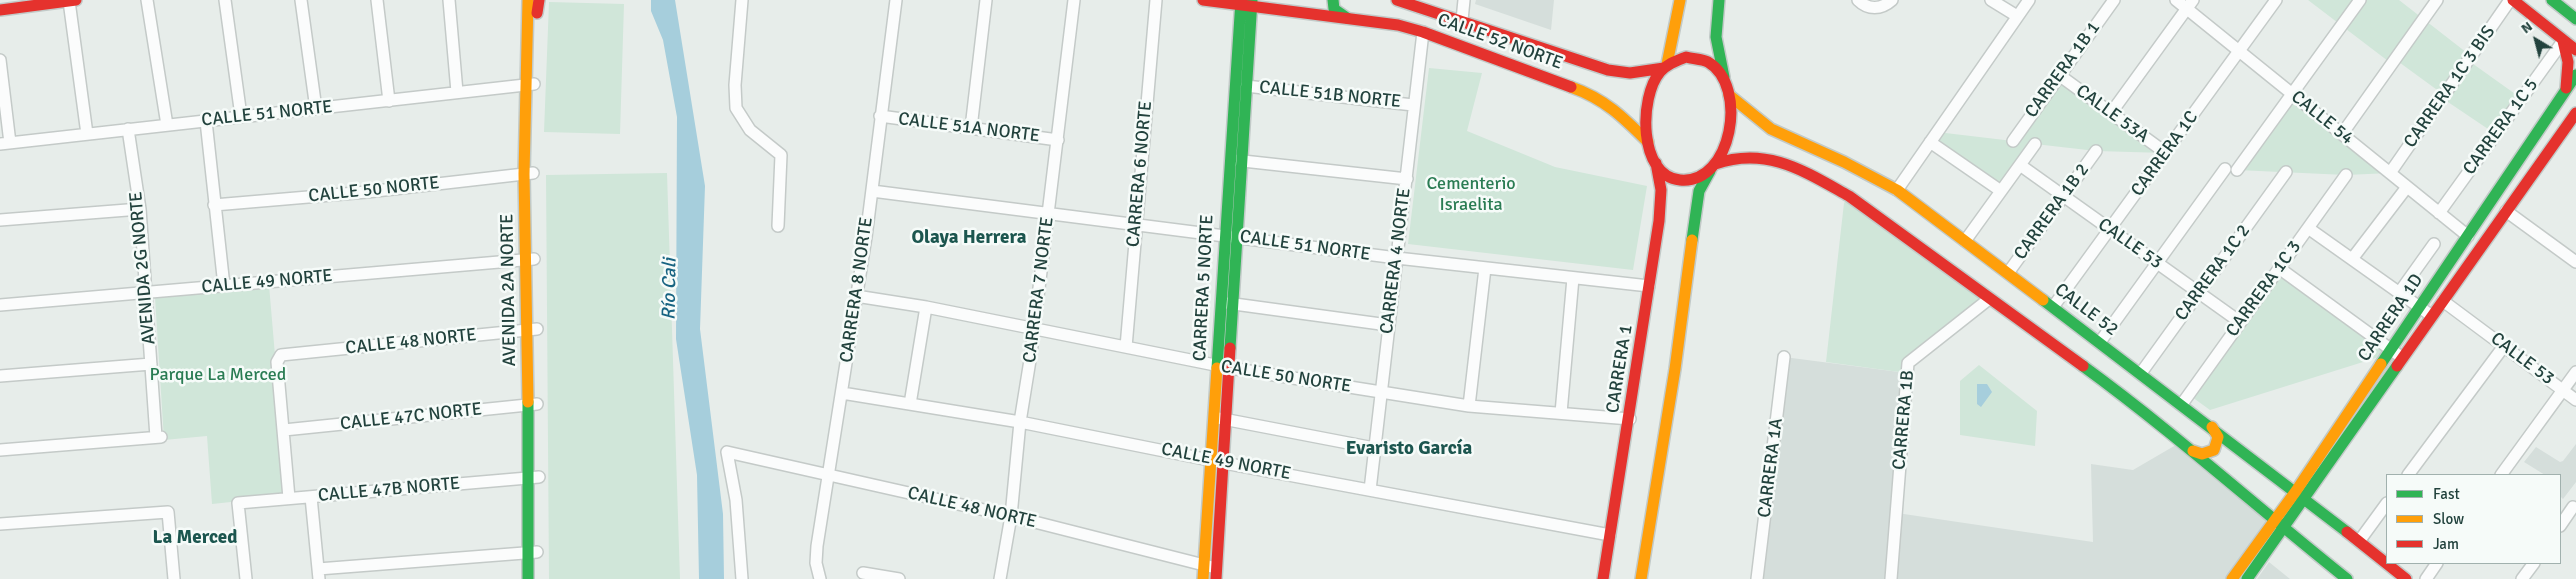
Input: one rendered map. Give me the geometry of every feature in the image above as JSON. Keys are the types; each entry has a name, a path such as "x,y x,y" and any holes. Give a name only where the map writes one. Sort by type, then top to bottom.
{"main road":[{"path":"0,10 72,0"},
{"path":"519,0 532,16"},
{"name":"AVENIDA 2A NORTE","path":"528,0 532,16 529,259 534,477 533,552 528,579"},
{"path":"532,16 538,0"},
{"name":"CALLE 52 NORTE","path":"1203,0 1246,2 1398,25 1422,32 1594,95 1619,113 1648,142"},
{"path":"1333,0 1333,7 1336,12 1347,18"},
{"name":"CALLE 52 NORTE","path":"1396,0 1462,20 1608,70 1630,72 1665,66"},
{"path":"1680,0 1675,34 1665,66 1654,83 1648,100 1645,120 1648,142 1656,163 1665,174 1679,180 1695,179 1712,167 1738,155 1758,155 1813,177 1867,208 2194,451 2280,520 2347,579"},
{"path":"1641,579 1699,191 1728,134 1731,110 1716,37 1719,0"},
{"path":"2512,0 2576,50"},
{"path":"2552,0 2576,18"},
{"name":"CARRERA 5 NORTE","path":"1216,573 1246,86 1246,2"},
{"name":"CARRERA 5 NORTE","path":"1203,579 1229,160 1246,2"},
{"path":"2563,41 2568,62 2566,90"},
{"path":"1665,66 1679,58 1699,58 1716,68 1724,80"},
{"name":"CARRERA 1D","path":"2301,494 2391,350 2576,75"},
{"name":"CALLE 52","path":"1729,95 1771,128 1897,190 2212,426 2386,562"},
{"name":"CARRERA 1D","path":"2232,579 2301,494 2403,358 2576,113"},
{"name":"CARRERA 1","path":"1603,579 1630,419 1649,286 1661,186 1656,163"},
{"path":"2194,451 2206,454 2217,446 2217,433 2212,426"},
{"path":"2280,520 2301,494"},
{"name":"CARRERA 1D","path":"2247,579 2280,520"},
{"name":"AVENIDA 2A NORTE","path":"533,552 538,579"},
{"name":"CALLE 52","path":"2388,564 2406,579"}],"street":[{"path":"72,0 87,134"},
{"path":"147,0 167,125"},
{"path":"225,0 241,116"},
{"path":"301,0 316,109"},
{"path":"377,0 389,101"},
{"path":"449,0 457,92"},
{"path":"742,0 735,100 745,124 781,155 778,226"},
{"name":"CARRERA 8 NORTE","path":"820,579 816,563 817,546 872,191 896,0"},
{"path":"971,128 986,0"},
{"name":"CARRERA 7 NORTE","path":"1000,579 1011,516 1020,422 1034,329 1074,0"},
{"name":"CARRERA 6 NORTE","path":"1126,347 1156,0"},
{"path":"1462,20 1464,0"},
{"path":"1858,0 1872,8 1884,6 1892,0"},
{"path":"1991,0 2017,16"},
{"path":"1897,190 2029,0"},
{"name":"CARRERA 1B 1","path":"2013,141 2114,0"},
{"name":"CALLE 54","path":"2176,0 2190,4 2239,51 2468,236"},
{"name":"CARRERA 1C","path":"2053,307 2276,0"},
{"path":"2237,170 2360,0"},
{"path":"2342,134 2437,0"},
{"name":"CARRERA 1C 3 BIS","path":"2390,173 2512,0"},
{"path":"2111,113 2190,4"},
{"name":"CARRERA 4 NORTE","path":"1370,490 1380,392 1407,178 1422,32"},
{"name":"CARRERA 1C 5","path":"2440,212 2563,41"},
{"path":"0,60 5,143"},
{"name":"CALLE 53A","path":"2059,75 2166,153"},
{"name":"CALLE 51 NORTE","path":"5,143 530,84"},
{"name":"CALLE 51B NORTE","path":"1246,86 1413,105"},
{"name":"CALLE 51A NORTE","path":"880,116 1058,140"},
{"path":"206,121 224,286"},
{"name":"AVENIDA 2G NORTE","path":"0,450 159,437 151,364 140,209 128,130"},
{"path":"1930,142 2001,191"},
{"name":"CARRERA 1B 1","path":"1965,241 2035,144"},
{"name":"CARRERA 1B 2","path":"2008,273 2096,151"},
{"path":"1229,160 1407,178"},
{"name":"CALLE 53","path":"2020,165 2240,322"},
{"path":"2100,342 2225,169"},
{"name":"CARRERA 1C 2","path":"2141,373 2286,172"},
{"name":"CALLE 50 NORTE","path":"214,205 368,192 529,174"},
{"name":"CARRERA 1C 3","path":"2182,404 2346,175"},
{"path":"2352,259 2407,187"},
{"name":"CALLE 51 NORTE","path":"872,191 1136,225 1238,236 1397,258 1649,286"},
{"path":"0,220 140,209"},
{"path":"2506,210 2576,262"},
{"path":"2308,228 2432,316"},
{"path":"2399,292 2434,244"},
{"name":"CALLE 49 NORTE","path":"0,305 529,259"},
{"path":"1469,406 1485,268"},
{"path":"2279,268 2403,358"},
{"path":"1561,413 1573,278"},
{"name":"CALLE 50 NORTE","path":"856,296 926,307 1217,366 1380,392 1469,406 1630,419"},
{"name":"CARRERA 1B","path":"1891,579 1908,363 1989,299"},
{"name":"CALLE 53","path":"2443,300 2576,400"},
{"path":"1221,302 1388,325"},
{"path":"910,404 926,307"},
{"name":"CALLE 48 NORTE","path":"284,430 277,362 278,358 285,354 386,346 532,329"},
{"path":"2409,474 2504,346"},
{"name":"CARRERA 1A","path":"1757,579 1784,357"},
{"path":"0,376 151,364"},
{"path":"2502,474 2576,372"},
{"name":"CALLE 49 NORTE","path":"842,393 1020,422 1224,463 1610,535"},
{"name":"CALLE 47C NORTE","path":"284,430 532,405"},
{"path":"1214,418 1374,448"},
{"path":"284,430 289,498"},
{"name":"CALLE 48 NORTE","path":"742,579 736,500 727,452 1011,516 1204,565 1216,573"},
{"name":"CALLE 47B NORTE","path":"246,579 238,503 534,477"},
{"path":"311,497 318,574 533,552"},
{"path":"2360,540 2386,504"},
{"path":"2561,525 2573,507"},
{"path":"0,524 168,512 174,579"},
{"path":"2426,579 2436,564"},
{"path":"2522,579 2533,564"},
{"path":"862,573 899,579"}],"shaded area":[{"path":"1476,0 1554,0 1551,30 1475,4"},
{"path":"1784,357 1907,373 1897,513 2093,542 2091,464 2133,470 2181,442 2274,521 2232,579 1757,579"},
{"path":"2576,444 2576,482 2563,499 2561,497 2561,474 2543,474 2524,462 2536,447 2560,462 2563,461"},
{"path":"2269,562 2290,579 2257,579"}],"green space":[{"path":"2308,0 2399,0 2471,56 2469,61 2518,96 2491,131 2442,98 2444,95 2392,57 2388,61"},
{"path":"549,2 624,4 620,134 544,132"},
{"name":"Cementerio Israelita","path":"1429,68 1482,73 1467,131 1555,167 1647,186 1633,270 1408,244"},
{"path":"2059,75 2166,153 2096,151 2035,144 2001,191 1930,142 1937,132 2013,141"},
{"path":"2292,95 2390,173 2346,175 2237,170"},
{"path":"667,173 680,579 549,579 546,175"},
{"path":"1849,196 1989,299 1908,363 1907,373 1826,362 1844,203"},
{"path":"2279,276 2383,350 2379,357 2210,410 2192,397"},
{"name":"Parque La Merced","path":"269,285 287,496 212,504 207,436 164,440 155,297"},
{"path":"1979,365 2037,411 2035,446 1960,435 1960,381"}],"water":[{"path":"651,0 675,0 705,186 700,329 723,514 724,579 699,579 697,475 676,339 677,117 663,40 651,11"},
{"path":"1977,384 1987,384 1992,392 1981,407 1977,404"}],"traffic: fast":[{"path":"1217,368 1241,0"},
{"path":"1230,348 1252,0"},
{"path":"1333,0 1334,9 1347,18"},
{"path":"1719,0 1716,37 1724,77"},
{"path":"2552,0 2576,19"},
{"path":"2381,364 2576,75"},
{"path":"1692,240 1699,191 1710,171"},
{"path":"2043,300 2347,532"},
{"path":"2083,366 2184,444 2347,579"},
{"path":"2247,579 2397,366"},
{"path":"528,402 528,579"}],"traffic: slow":[{"path":"528,0 524,174 528,402"},
{"path":"1667,64 1680,0"},
{"path":"1571,87 1604,103 1648,142"},
{"path":"1729,95 1771,129 1844,162 1897,190 2043,300"},
{"path":"1641,579 1675,369 1692,240"},
{"path":"2232,579 2296,491 2381,364"},
{"path":"1203,579 1217,368"},
{"path":"2193,451 2202,454 2214,450 2218,437 2212,427"}],"traffic: jam":[{"path":"0,10 76,0"},
{"path":"537,13 539,0"},
{"path":"1203,0 1398,25 1423,32 1571,87"},
{"path":"1397,0 1608,70 1630,73 1664,68"},
{"path":"2513,0 2576,50"},
{"path":"2563,41 2568,62 2566,88"},
{"path":"1686,57 1708,62 1721,74 1728,91 1731,111 1729,132 1723,151 1712,167 1698,177 1680,180 1666,175 1656,165 1646,134 1646,116 1648,99 1653,84 1660,72 1675,61 1686,57"},
{"path":"2397,366 2576,113"},
{"path":"1715,164 1734,159 1752,158 1785,164 1801,170 1849,196 2083,366"},
{"path":"1603,579 1659,221 1661,190 1656,163"},
{"path":"1216,579 1230,348"},
{"path":"2347,532 2386,563"},
{"path":"2387,564 2406,579"}],"district":[{"name":"Olaya Herrera","path":"969,238"},
{"name":"Evaristo García","path":"1409,449"},
{"name":"La Merced","path":"195,538"}],"water label":[{"name":"Río Cali","path":"670,289"}]}
